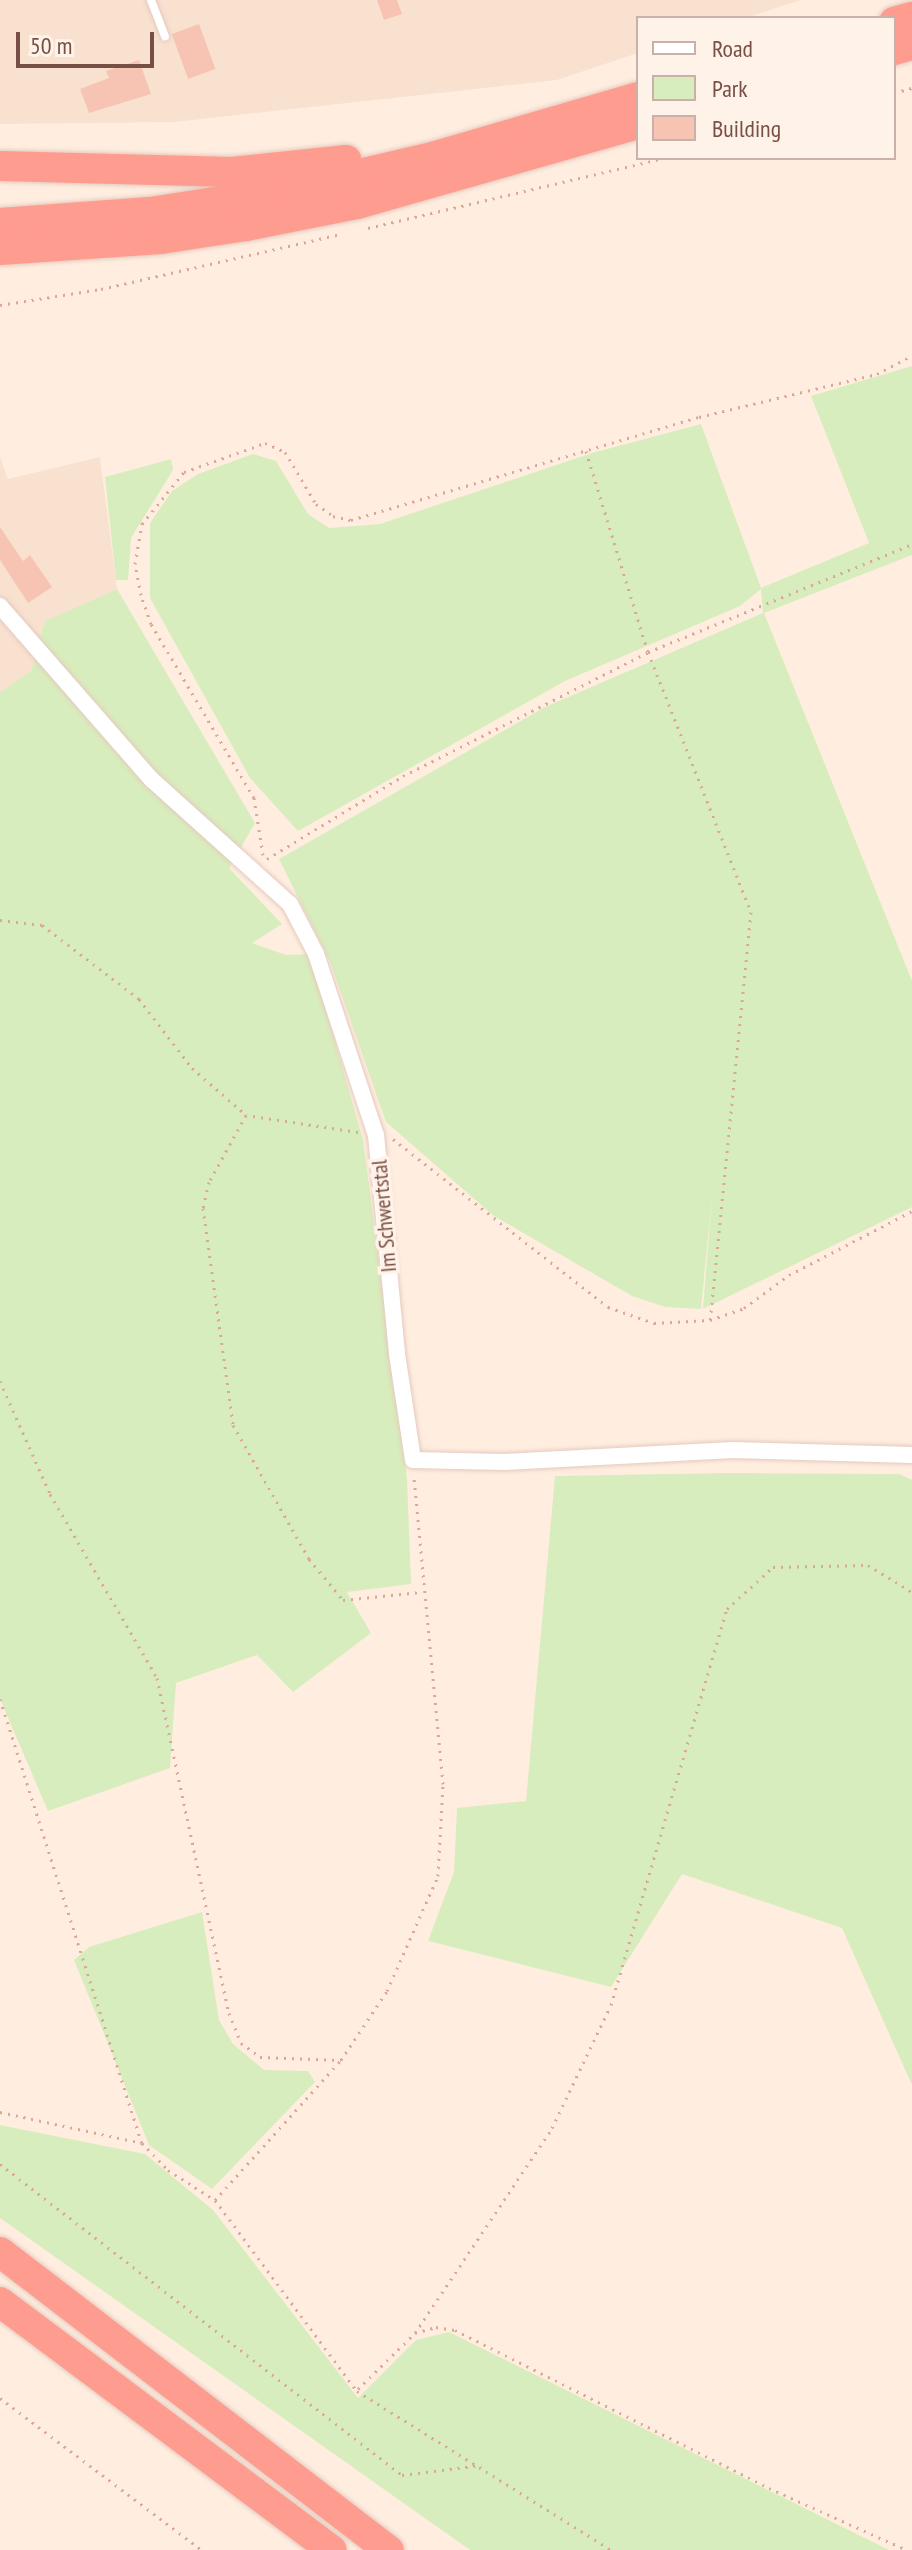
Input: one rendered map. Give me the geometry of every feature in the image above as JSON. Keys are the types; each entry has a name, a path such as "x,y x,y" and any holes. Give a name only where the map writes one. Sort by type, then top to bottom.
{"highway":[{"path":"0,223 180,208 286,191 436,156 636,98"},
{"path":"0,250 161,239 260,224 357,204 636,125"},
{"path":"0,166 232,172 376,156 436,156"},
{"path":"0,2252 389,2550"},
{"path":"0,2302 331,2550"}],"street":[{"name":"Im Schwertstal","path":"0,606 151,779 290,904 316,954 376,1135 397,1354 413,1460"},
{"path":"413,1460 504,1462 733,1450 912,1455"}],"lane":[{"path":"151,0 165,36"}],"path":[{"path":"0,305 101,289 656,160"},
{"path":"912,355 877,374 699,417 351,520 333,516 316,504 295,466 275,447 252,445 212,459 173,480 142,524 135,564 146,610 254,798 264,861 403,776 648,652 912,544"},
{"path":"586,451 648,652 751,912 710,1320"},
{"path":"0,920 42,925 139,999 192,1068 246,1115 395,1139 504,1230 608,1307 654,1323 710,1320 744,1308 789,1275 912,1211"},
{"path":"246,1115 209,1182 203,1208 233,1425 309,1559 343,1600 421,1592"},
{"path":"0,1381 50,1494 157,1678 229,2013 241,2043 260,2057 341,2060"},
{"path":"215,2200 341,2060 387,1991 438,1876 443,1784 421,1592 413,1460"},
{"path":"357,2391 415,2333 552,2128 611,2005 727,1609 773,1567 868,1565 912,1592"},
{"path":"0,1699 142,2143 168,2170 215,2200 357,2391 481,2465 611,2550"},
{"path":"0,2112 142,2143"},
{"path":"0,2164 402,2475 481,2465"},
{"path":"415,2333 436,2327 455,2330 769,2488 907,2550"},
{"path":"0,2398 202,2550"}],"shaded area":[{"path":"0,0 801,0 752,16 636,16 636,54 557,80 175,122 0,124"},
{"path":"0,457 8,479 100,457 117,589 45,621 31,671 0,692"}],"green space":[{"path":"912,366 912,555 764,613 912,981 912,1207 703,1309 712,1196 701,1309 665,1307 632,1296 494,1216 386,1122 331,964 279,859 545,707 763,613 761,589 740,606 565,681 298,831 250,778 150,598 150,523 172,491 198,474 253,454 276,461 308,514 329,528 380,524 592,453 701,424 761,588 869,543 811,396"},
{"path":"171,459 173,470 131,538 128,580 116,580 105,477"},
{"path":"117,589 255,823 229,868 282,924 252,943 286,955 310,954 363,1140 407,1478 411,1584 347,1592 371,1633 293,1692 257,1655 176,1683 170,1768 48,1811 0,1699 0,692 31,671 45,621"},
{"path":"899,1474 912,1480 912,2085 842,1928 682,1874 611,1987 428,1941 454,1872 457,1808 526,1801 555,1476"},
{"path":"202,1912 219,2020 233,2044 264,2070 308,2071 315,2082 212,2189 149,2145 74,1960 89,1947"},
{"path":"0,2125 145,2154 213,2210 358,2398 416,2340 449,2332 889,2550 470,2550 0,2218"}],"building":[{"path":"377,0 397,0 402,14 384,20"},
{"path":"199,24 215,69 188,79 172,34"},
{"path":"139,60 151,94 89,113 80,89 109,78 106,71"},
{"path":"0,527 23,561 30,555 52,587 28,603 0,560"}]}
